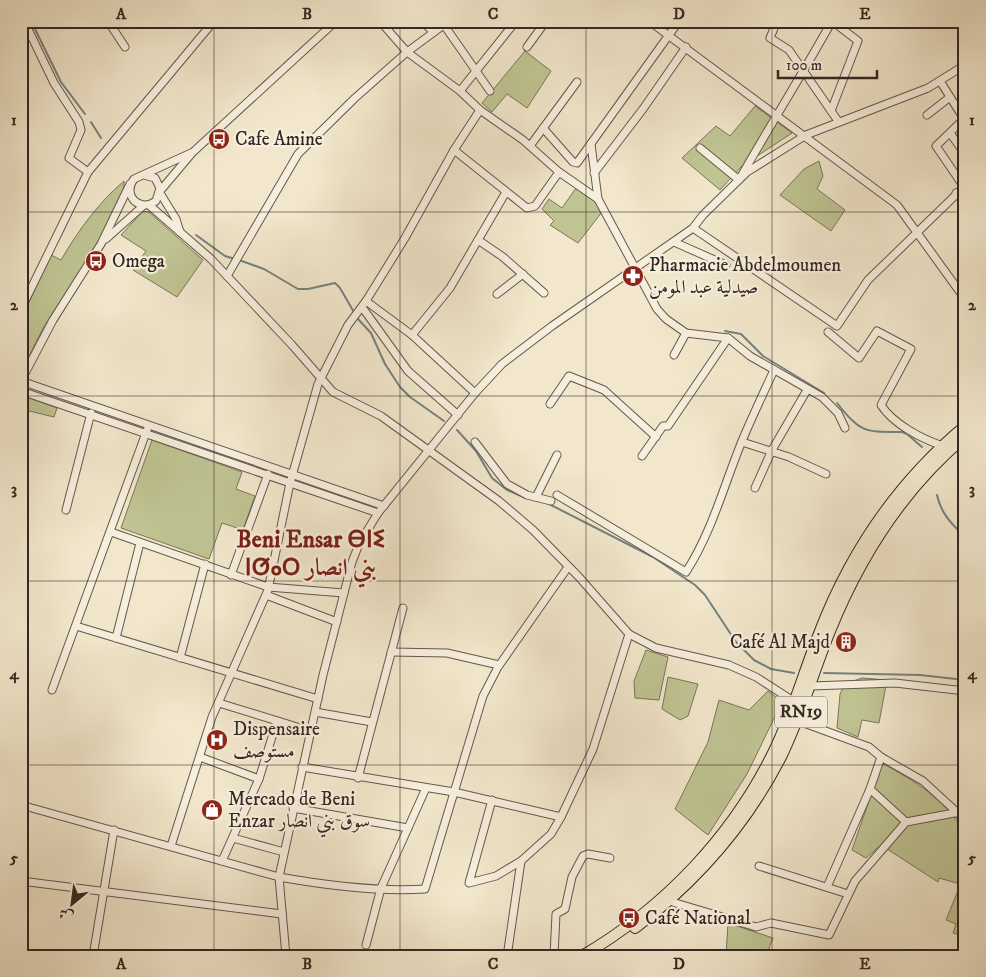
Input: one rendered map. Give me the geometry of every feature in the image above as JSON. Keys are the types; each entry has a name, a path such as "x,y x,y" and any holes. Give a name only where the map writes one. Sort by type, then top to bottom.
{"highway":[{"name":"RN19","path":"799,704 810,686 867,545 914,488 961,440 965,426"},
{"name":"RN19","path":"596,956 632,931 669,901 709,862 748,813 770,777 799,704 820,632 835,596 900,491 943,446 961,440"},
{"name":"RN19","path":"582,956 652,906 712,847 755,786 793,719"}],"street":[{"path":"24,21 54,82 81,130 69,158 88,172"},
{"path":"108,21 125,47"},
{"path":"21,309 88,172 214,21"},
{"path":"101,244 146,205 156,201 160,192 192,153 336,21"},
{"path":"380,21 407,52 460,91 480,110 530,146 559,172 598,199"},
{"path":"421,21 434,32"},
{"path":"460,91 516,21"},
{"path":"527,47 546,21"},
{"path":"649,21 897,204 965,299"},
{"path":"543,128 575,163 591,144 679,21"},
{"path":"777,21 770,38 790,50 838,121"},
{"path":"739,180 776,114 804,72 832,21 858,41 831,111"},
{"path":"956,21 965,30"},
{"path":"227,276 298,154 355,98 407,52 434,32 447,23 490,91"},
{"path":"594,173 686,48"},
{"path":"286,956 278,877 310,731 344,593 359,544 378,513 430,452 475,393 509,358 693,228 702,215 747,172 806,135 838,121 928,88 965,65"},
{"path":"693,228 837,326 868,280 965,186 936,146 964,119 940,81"},
{"path":"530,146 577,82"},
{"path":"927,116 950,97"},
{"path":"171,846 212,717 266,595 290,483 320,378 353,317 363,306 405,238 454,150 480,110"},
{"path":"950,133 965,154"},
{"path":"591,144 598,199 657,309 666,319 686,333 728,338 750,356 822,397 838,413 845,428"},
{"path":"700,148 739,180"},
{"path":"454,150 527,208 532,208 559,172"},
{"path":"192,153 134,179 130,184 101,244 53,320 21,381 290,483 378,513"},
{"path":"144,175 152,176 157,181 160,192 176,219 180,232"},
{"path":"130,184 131,197 136,203 146,205 180,232 227,276 333,392 381,416 499,501 533,530 629,634 656,648 729,664 756,677 799,704"},
{"path":"412,335 450,288 506,192"},
{"path":"956,194 965,203"},
{"path":"478,240 504,256 544,293"},
{"path":"674,242 726,265"},
{"path":"497,294 523,274"},
{"path":"363,306 412,335 475,393"},
{"path":"363,306 408,371 458,415"},
{"path":"828,332 859,358 876,331 911,349 881,404 887,414 928,441 943,446"},
{"path":"674,355 686,333"},
{"path":"642,456 663,426 668,426 728,338"},
{"path":"475,442 507,484 517,491 536,497 554,498 686,572 703,540 731,476 742,442 774,370"},
{"path":"550,404 569,376 604,390 656,436"},
{"path":"755,488 771,452 807,390"},
{"path":"21,391 148,429 384,506"},
{"path":"66,510 91,413"},
{"path":"52,690 148,429"},
{"path":"742,442 826,474"},
{"path":"536,497 557,455"},
{"path":"231,575 268,474"},
{"path":"111,532 268,587 344,593"},
{"path":"116,638 140,543"},
{"path":"180,658 205,564"},
{"path":"21,805 278,877 303,882 381,888 425,889 483,696 499,665 568,568"},
{"path":"266,595 337,622"},
{"path":"358,778 402,608"},
{"path":"76,626 318,699"},
{"path":"492,800 469,883 496,876 521,861 551,834 562,817 592,749 629,634"},
{"path":"391,652 447,653 499,665"},
{"path":"810,686 895,682 965,691"},
{"path":"218,703 310,731"},
{"path":"315,712 372,722"},
{"path":"793,719 869,746 881,757 923,781 962,812 965,824"},
{"path":"222,861 233,838 241,811 259,779 277,721"},
{"path":"200,757 259,779"},
{"path":"827,887 870,789 881,757"},
{"path":"302,767 358,778 454,792 562,817"},
{"path":"366,944 381,888 426,788"},
{"path":"870,789 906,822"},
{"path":"293,808 408,828"},
{"path":"669,901 756,927 771,923 829,936 854,881 906,822 962,812"},
{"path":"93,956 114,830"},
{"path":"233,838 284,852"},
{"path":"554,956 556,913 565,909 572,877 583,856 588,854 610,858"},
{"path":"508,950 521,861"},
{"path":"759,866 848,894"},
{"path":"21,881 282,914"}],"green space":[{"path":"525,51 551,71 527,108 507,94 492,112 482,103"},
{"path":"755,106 792,133 742,166 720,190 682,158 716,126 730,136"},
{"path":"819,161 823,176 817,189 845,210 831,231 780,195 804,169"},
{"path":"124,181 116,211 92,253 45,325 21,374 21,319 51,255 61,260 89,218"},
{"path":"576,188 596,202 602,212 578,243 550,225 554,221 542,209 549,199 562,208"},
{"path":"143,211 149,212 203,260 177,297 133,270 146,251 121,235"},
{"path":"24,396 57,408 54,417 21,409"},
{"path":"152,440 242,472 236,489 255,496 243,530 222,523 209,559 121,528"},
{"path":"646,650 668,657 659,700 635,698 634,681"},
{"path":"668,677 698,684 688,716 680,720 662,709"},
{"path":"862,678 887,680 879,723 862,720 858,737 837,728 840,694 845,684"},
{"path":"768,691 782,702 747,774 708,835 675,809 708,742 719,700 749,710"},
{"path":"882,763 929,792 949,811 957,822 966,839 965,859 960,884 939,878 938,882 881,845 866,858 852,850"},
{"path":"959,888 965,890 965,936 953,933 956,924 946,920"},
{"path":"728,923 773,938 766,956 726,956"}],"waterway":[{"path":"31,21 61,82 85,114"},
{"path":"91,122 101,138"},
{"path":"196,235 225,256 235,259"},
{"path":"239,260 264,269 298,289 308,289 335,283 355,314"},
{"path":"357,318 371,333 385,364 400,387 410,397 444,421"},
{"path":"725,331 741,334 763,356 824,393"},
{"path":"837,403 852,420 864,429 879,432 902,432 922,447"},
{"path":"457,430 476,451 492,478 507,490 526,498"},
{"path":"937,495 944,513 965,537"},
{"path":"547,503 653,557 695,585 705,595 736,642 754,660 771,669 794,673"},
{"path":"824,673 920,675 965,680"}],"place":[{"name":"Cafe Amine","path":"219,139"},
{"name":"Omega","path":"96,261"},
{"name":"Pharmacie Abdelmoumen صيدلية عبد المومن","path":"633,276"},
{"name":"Café Al Majd","path":"846,642"},
{"name":"Dispensaire مستوصف","path":"217,740"},
{"name":"Mercado de Beni Enzar سوق بني انصار","path":"212,810"},
{"name":"Café National","path":"629,918"}],"district":[{"name":"Beni Ensar ⴱⵏⵉ ⵏⵚⴰⵔ بني انصار","path":"311,554"}]}
